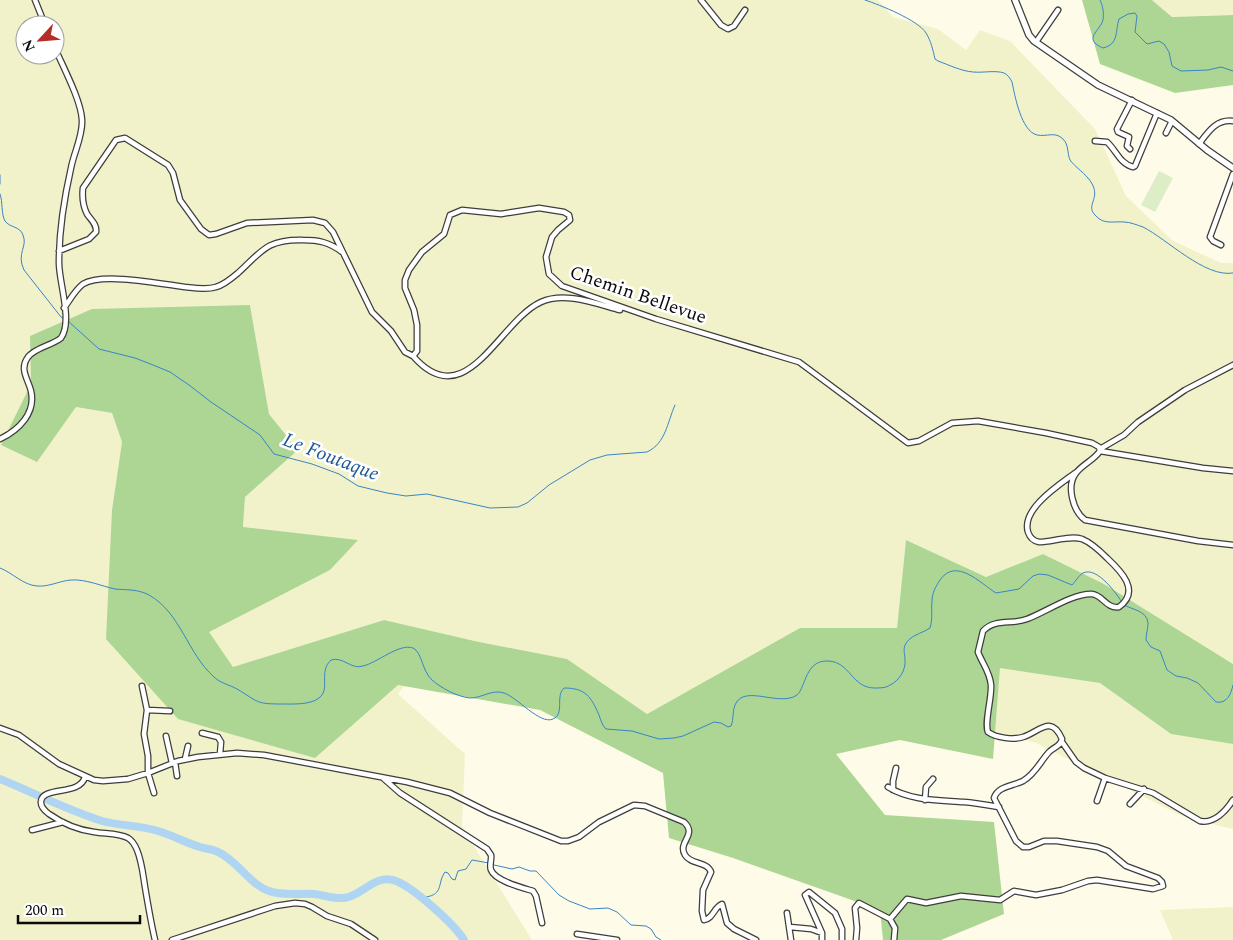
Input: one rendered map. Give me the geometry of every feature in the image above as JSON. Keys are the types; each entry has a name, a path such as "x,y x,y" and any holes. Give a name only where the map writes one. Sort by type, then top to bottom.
{"street":[{"path":"35,0 41,15"},
{"path":"700,0 721,25 728,29 734,26 745,10"},
{"path":"1016,0 1029,35 1036,42 1098,85 1171,120 1233,168"},
{"path":"1036,42 1058,10"},
{"path":"0,439 17,429 28,415 32,403 31,391 24,369 25,361 32,353 61,338 64,334 66,323 59,276 59,251 64,198 81,132 82,121 81,112 62,65"},
{"path":"1130,149 1127,146 1129,137 1118,132 1117,129 1132,100"},
{"path":"1095,142 1107,142 1115,154 1130,167 1133,167 1157,113"},
{"path":"1166,133 1171,120"},
{"path":"1200,144 1215,125 1224,120 1233,121"},
{"path":"59,251 89,239 96,232 96,226 85,208 83,188 114,143 122,137 129,139 168,165 173,173 180,200 206,234 216,234 247,224 318,220 330,227 372,312 391,331 405,352 413,356 419,363 441,375 462,374 474,365 528,310 541,302 552,299 576,300 643,315"},
{"path":"1221,245 1212,241 1210,236 1233,174"},
{"name":"Chemin Bellevue","path":"413,356 417,351 417,325 414,310 405,288 407,274 422,252 444,234 450,215 462,210 501,214 539,208 566,213 570,217 569,222 555,234 547,250 546,263 552,278 562,286 643,315 799,362 908,443 919,441 952,423 978,420 1092,443 1100,450"},
{"path":"64,308 83,285 99,279 194,288 215,288 232,278 266,247 286,239 324,241 343,252"},
{"path":"1233,366 1185,390 1138,422 1117,440 1100,450 1076,473 1044,498 1033,510 1028,522 1030,535 1035,541 1076,538 1089,542 1101,552 1125,578 1128,591 1123,604 1113,608 1096,595 1084,595 1026,620 992,625 982,633 978,652 991,684 991,698 986,727 988,732 996,736 1021,738 1042,727 1048,726 1058,732 1062,742 1076,762 1084,768 1105,778 1144,789 1205,822 1222,813 1233,800"},
{"path":"1100,450 1203,468 1233,471"},
{"path":"1076,473 1073,483 1073,502 1078,514 1085,520 1198,541 1233,545"},
{"path":"142,686 147,710 143,731 148,756 148,773 154,794"},
{"path":"147,710 170,711"},
{"path":"0,728 19,735 59,764 85,777 103,781 148,773 184,759 237,753 264,755 450,793 490,813 562,841 579,838 598,822 634,804 645,806 684,822 690,828 683,847 685,856 689,860 708,867 711,872 704,886 703,918 705,920 708,919 717,906 722,904 727,923 734,929 756,940"},
{"path":"202,733 218,737 220,754"},
{"path":"166,736 176,776"},
{"path":"890,919 907,899 926,903 961,896 1000,900 1014,891 1036,894 1062,890 1088,881 1097,880 1154,889 1163,886 1158,878 1140,873 1126,866 1103,849 1044,841 1029,847 1022,846 1014,837 994,798 997,792 1031,775 1048,753 1062,742"},
{"path":"184,759 188,746"},
{"path":"894,790 893,781 896,768"},
{"path":"85,777 80,785 54,792 43,798 41,800 42,806 46,812 82,830 123,836 134,842 139,856 155,940"},
{"path":"383,778 400,793 490,851 492,858 490,868 493,874 506,882 533,891 542,923"},
{"path":"1096,801 1105,778"},
{"path":"925,800 926,787 933,779"},
{"path":"888,787 925,800 965,802 999,807"},
{"path":"1130,804 1144,789"},
{"path":"964,796 965,802"},
{"path":"32,830 64,822"},
{"path":"822,940 822,933 805,895 809,892 835,913 842,929 842,940"},
{"path":"172,940 275,906 295,903 312,907 326,916 352,924 375,940"},
{"path":"856,940 855,911 857,904 866,906 890,919 895,928 894,940"},
{"path":"787,913 791,940"},
{"path":"790,927 811,929 822,933"},
{"path":"577,934 617,940"}],"green space":[{"path":"0,0 878,0 893,17 938,29 966,50 980,30 1010,41 1095,129 1126,196 1173,241 1221,263 1233,263 1233,664 1104,584 1043,554 986,577 906,540 897,628 800,628 647,714 567,659 479,642 384,620 233,667 208,632 330,570 357,540 243,528 245,497 298,450 269,414 250,305 30,336 31,384 37,462 76,407 112,413 122,442 112,510 178,719 398,685 404,686 398,694 465,754 462,827 532,940 0,940"},
{"path":"1082,0 1152,0 1172,17 1233,15 1233,85 1175,93 1100,64"},
{"path":"1152,0 1233,0 1233,15 1172,17"},
{"path":"1159,171 1173,178 1155,212 1141,205"},
{"path":"250,305 269,414 298,450 245,497 243,527 358,540 330,570 209,632 233,667 384,620 479,642 567,659 647,714 800,628 897,628 906,540 986,577 1043,554 1104,584 1233,664 1233,744 1171,734 1100,683 1000,668 993,759 900,740 836,754 885,815 994,822 1004,914 941,940 883,940 880,910 733,858 669,838 663,773 540,710 398,685 315,758 178,719 106,639 112,510 122,442 112,413 76,407 37,462 1,445 31,384 30,336 92,309"},
{"path":"1000,667 1100,683 1171,734 1233,744 1233,829 1184,817 1036,743 995,731"},
{"path":"1233,907 1233,940 1173,940 1160,910"}],"waterway":[{"path":"865,0 880,5 922,28 928,36 935,59 938,61 955,68 977,72 1004,73 1008,76 1012,82 1020,112 1027,127 1037,135 1057,135 1063,139 1070,160 1091,182 1095,193 1092,208 1099,219 1106,222 1129,222 1143,227 1210,270 1233,273"},
{"path":"1100,0 1103,20 1093,38 1097,45 1103,48 1112,44 1116,37 1119,19 1128,14 1135,13 1137,16 1135,32 1147,44 1159,41 1164,44 1169,52 1172,66 1181,71 1208,70 1221,67 1233,71"},
{"name":"Le Foutaque","path":"0,175 0,184"},
{"name":"Le Foutaque","path":"0,194 5,221 20,230 23,235 24,243 21,259 24,270 61,317 65,319"},
{"name":"Le Foutaque","path":"68,321 99,349 135,358 170,372 260,435 274,454 312,464 339,474 358,486 406,496 427,494 490,508 518,507 527,503 549,485 590,460 607,455 647,452 662,438 675,405"},
{"path":"0,568 23,581 37,586 77,580 149,595 169,612 197,657 216,679 262,703 301,704 311,702 319,698 324,690 325,670 331,660 335,659 359,667 407,647 416,650 426,672 432,680 460,696 470,698 495,692 504,693 535,714 548,720 557,717 559,713 561,691 564,688 571,688 587,695 606,729 632,731 659,739 674,738 714,722 728,727 731,726 736,703 741,698 755,696 782,699 797,695 810,669 820,662 836,662 867,687 887,687 901,675 904,668 904,649 907,642 930,628 933,592 940,580 946,574 953,571 961,571 968,574 996,593 1019,589 1033,576 1039,574 1048,575 1072,585 1083,573 1094,573 1106,582 1123,604 1145,615 1148,623 1146,640 1151,647 1160,651 1167,670 1176,676 1198,683 1216,702 1226,700 1230,695 1233,685"},
{"path":"0,779 89,817 116,824 151,829 216,851 225,856 256,884 274,893 314,894 344,898 381,880 396,881 413,891 433,907 452,925 464,940"},
{"path":"424,900 438,891 445,872 455,880 458,871 466,869 472,860 489,863"},
{"path":"494,865 512,869 519,867 536,871 559,895 569,901 590,909 608,908 617,912 631,925 646,926 651,929 656,937 661,940"}]}
